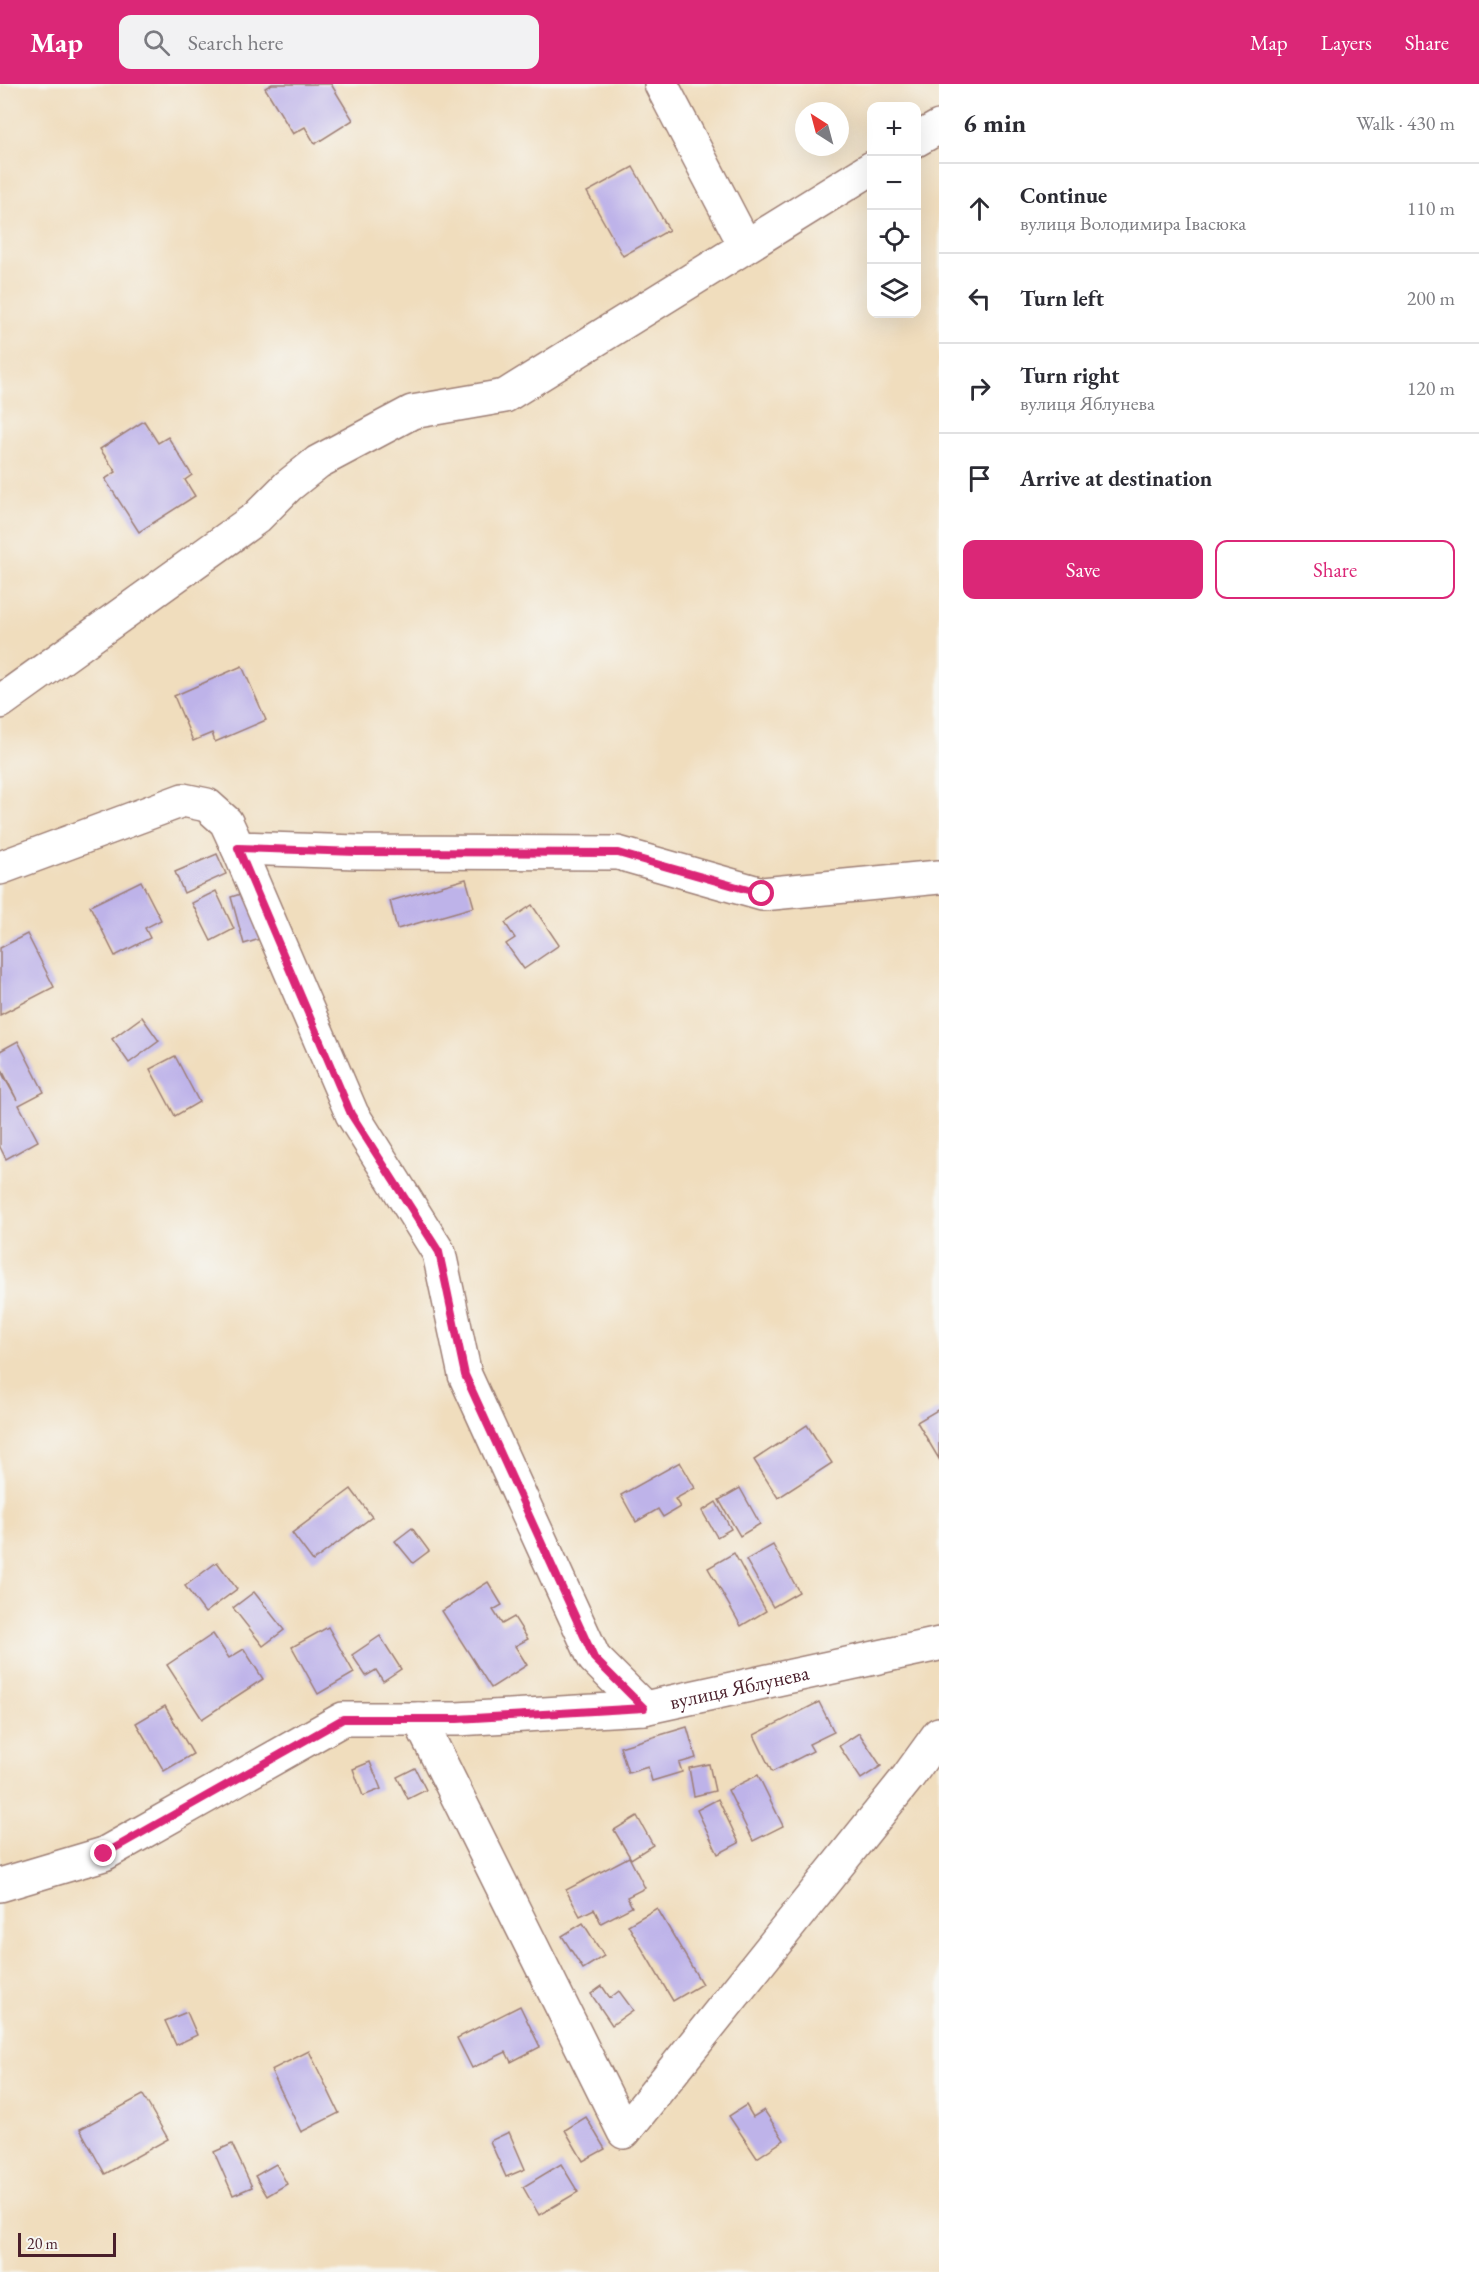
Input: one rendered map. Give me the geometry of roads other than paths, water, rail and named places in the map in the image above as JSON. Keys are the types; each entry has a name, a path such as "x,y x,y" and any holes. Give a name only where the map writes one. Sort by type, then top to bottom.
{"street":[{"path":"661,84 745,245"},
{"path":"921,138 939,127"},
{"path":"0,702 256,518 288,486 318,462 412,412 506,396 867,171"},
{"path":"0,868 183,800 207,805 226,822 351,1114 439,1252 465,1375 594,1658 644,1708"},
{"path":"238,848 357,852 618,853 762,894 939,877"},
{"name":"вулиця Яблунева","path":"0,1885 104,1854 343,1719 457,1719 644,1708 939,1644"},
{"path":"419,1719 624,2132 908,1777 939,1734"}]}
